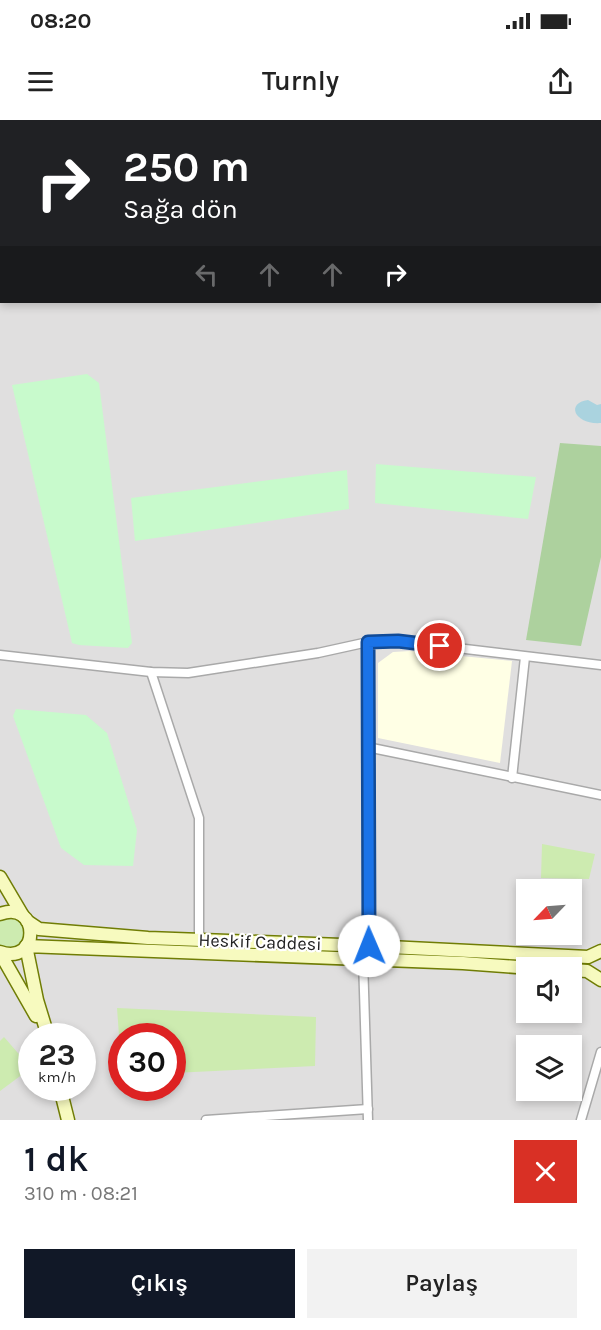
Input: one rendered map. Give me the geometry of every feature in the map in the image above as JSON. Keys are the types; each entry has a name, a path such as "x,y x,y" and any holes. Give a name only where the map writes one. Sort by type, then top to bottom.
{"main road":[{"path":"0,877 25,918 31,934 26,946 15,954 0,953"},
{"name":"Heskif Caddesi","path":"0,914 9,911 25,918 39,929 148,938 588,957 601,951"},
{"path":"26,946 516,967"},
{"path":"26,946 43,1023"},
{"path":"0,953 40,1023"},
{"path":"582,971 587,971 601,980"},
{"path":"63,1101 68,1120"}],"street":[{"path":"0,655 188,674 318,653 368,642 398,641 601,665"},
{"path":"368,642 369,946"},
{"path":"512,778 525,657"},
{"path":"151,672 199,818 199,940"},
{"path":"367,747 601,795"},
{"path":"363,959 368,1120"},
{"path":"581,1120 601,1052"},
{"path":"206,1120 368,1109"}],"shaded area":[{"path":"0,303 601,303 601,1120 0,1120"},
{"path":"410,651 512,661 500,763 378,738 378,663 393,652"}],"green space":[{"path":"87,374 99,383 132,643 128,648 72,643 12,385"},
{"path":"560,443 601,446 601,557 581,646 526,640"},
{"path":"376,464 536,477 528,519 375,503"},
{"path":"347,470 349,509 135,541 131,498"},
{"path":"16,709 86,715 107,733 137,830 133,866 84,865 61,848 13,716"},
{"path":"542,844 595,854 589,879 541,878"},
{"path":"19,917 28,932 17,950 0,947 0,919"},
{"path":"117,1008 316,1017 315,1066 186,1072 186,1023 118,1023"},
{"path":"4,1037 18,1053 18,1078 0,1091 0,1041"}],"water":[{"path":"588,400 597,405 601,404 601,423 585,421 576,413 577,405"}],"route":[{"path":"369,946 368,642 398,641 440,646"}]}
